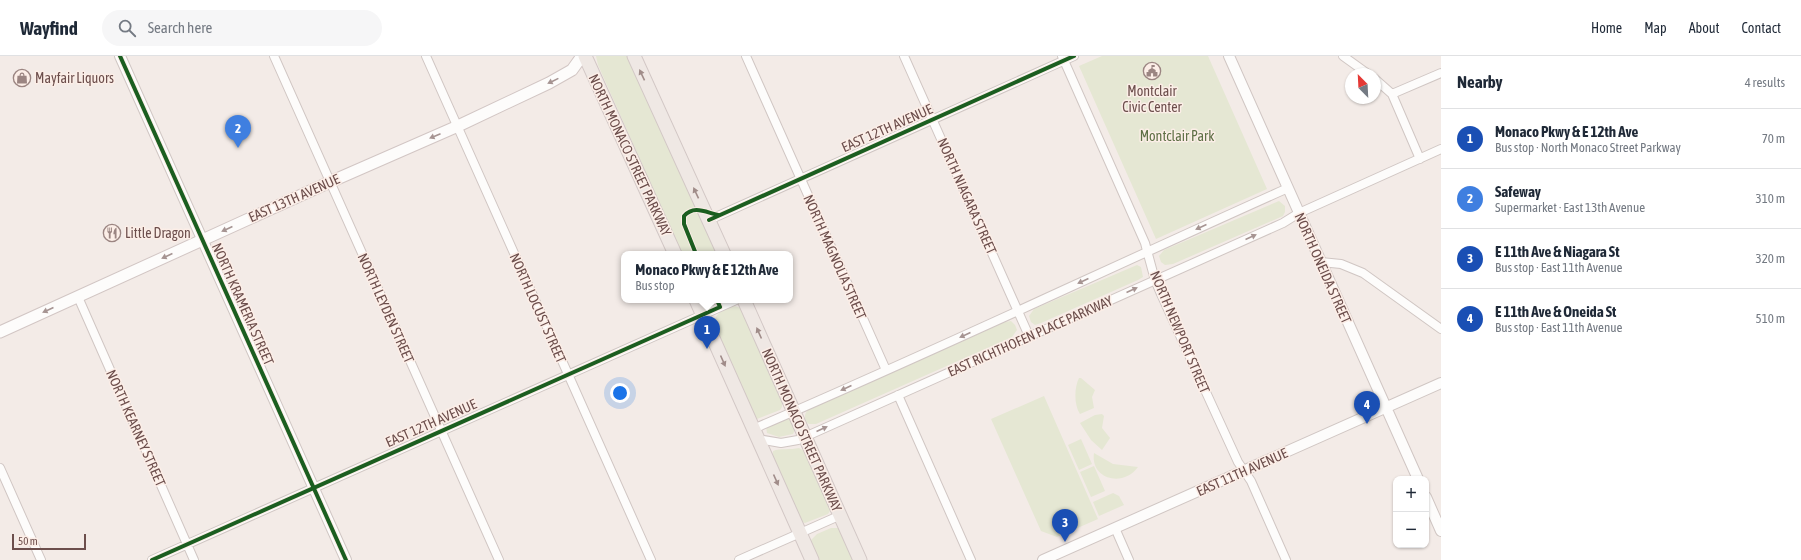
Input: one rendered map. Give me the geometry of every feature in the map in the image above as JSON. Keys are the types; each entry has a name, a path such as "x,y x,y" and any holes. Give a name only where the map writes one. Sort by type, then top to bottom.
{"main road":[{"name":"EAST 13TH AVENUE","path":"0,332 330,182 458,126 560,78 572,70 583,56"},
{"name":"NORTH MONACO STREET PARKWAY","path":"583,56 674,251"},
{"path":"634,56 723,251"},
{"path":"697,303 812,560"},
{"name":"NORTH MONACO STREET PARKWAY","path":"745,303 860,560"}],"street":[{"name":"NORTH KRAMERIA STREET","path":"120,56 346,560"},
{"name":"NORTH LEYDEN STREET","path":"274,56 499,560"},
{"name":"NORTH LOCUST STREET","path":"426,56 651,560"},
{"name":"NORTH MAGNOLIA STREET","path":"746,56 886,370"},
{"name":"NORTH NIAGARA STREET","path":"904,56 1029,336"},
{"name":"EAST 12TH AVENUE","path":"709,220 932,120 1063,58 1074,56"},
{"name":"NORTH ONEIDA STREET","path":"1229,56 1417,476"},
{"path":"1343,56 1360,68"},
{"name":"NORTH NEWPORT STREET","path":"1063,58 1148,250 1155,280 1238,462 1251,481 1286,560"},
{"path":"1392,94 1441,73"},
{"path":"1381,84 1392,94 1420,159"},
{"name":"EAST RICHTHOFEN PLACE PARKWAY","path":"755,434 782,443 792,442 1283,223 1299,213 1441,149"},
{"name":"EAST RICHTHOFEN PLACE PARKWAY","path":"755,434 794,411 1288,188"},
{"path":"1321,262 1341,264 1363,273 1441,329"},
{"name":"NORTH KEARNEY STREET","path":"78,297 194,560"},
{"name":"EAST 12TH AVENUE","path":"152,560 441,430 729,303"},
{"name":"EAST 11TH AVENUE","path":"1043,560 1441,383"},
{"path":"898,395 971,560"},
{"path":"0,468 41,560"},
{"path":"1429,505 1441,531"},
{"path":"739,560 841,515"},
{"path":"1115,528 1129,560"}],"green space":[{"path":"596,56 630,56 717,251 681,251 598,65"},
{"name":"Montclair Park","path":"1102,56 1208,56 1267,189 1156,239 1079,66"},
{"path":"1279,201 1285,206 1283,216 1173,264 1165,265 1161,262 1159,256 1164,250"},
{"path":"1137,265 1141,267 1143,277 1138,280 1041,323 1035,325 1031,322 1029,316 1034,309"},
{"path":"734,306 742,308 782,400 782,407 780,410 757,419 754,418 716,328 715,319 719,313"},
{"path":"1011,321 1017,330 1012,337 816,424 809,424 805,419 805,415 808,410 1005,322"},
{"path":"1079,378 1095,390 1092,397 1094,408 1080,414 1075,396"},
{"path":"1044,396 1098,519 1057,537 1041,531 991,419"},
{"path":"1102,414 1104,416 1102,428 1110,438 1102,450 1091,440 1080,423 1095,415"},
{"path":"788,418 795,429 793,434 779,437 767,433 766,427"},
{"path":"1081,439 1092,464 1079,470 1068,445"},
{"path":"799,448 806,452 830,508 828,514 805,523 802,522 772,457 773,451"},
{"path":"1094,453 1113,464 1138,467 1132,473 1124,477 1116,479 1109,478 1097,469 1094,462"},
{"path":"1094,466 1105,491 1091,497 1080,472"},
{"path":"1113,493 1119,496 1124,505 1099,516 1093,502"},
{"path":"831,528 839,528 855,560 818,560 811,540 817,534"}],"cycle path":[{"path":"120,56 346,560"},
{"path":"709,220 1074,56"},
{"path":"695,251 684,224 684,216 696,210 718,215"},
{"path":"152,560 720,307 718,303"}],"place":[{"name":"Montclair Civic Center","path":"1152,71"},
{"name":"Mayfair Liquors","path":"22,78"},
{"name":"Safeway","path":"238,148"},
{"name":"Little Dragon","path":"112,233"},
{"name":"Monaco Pkwy & E 12th Ave","path":"707,349"},
{"name":"E 11th Ave & Oneida St","path":"1367,424"},
{"name":"E 11th Ave & Niagara St","path":"1065,542"}]}
